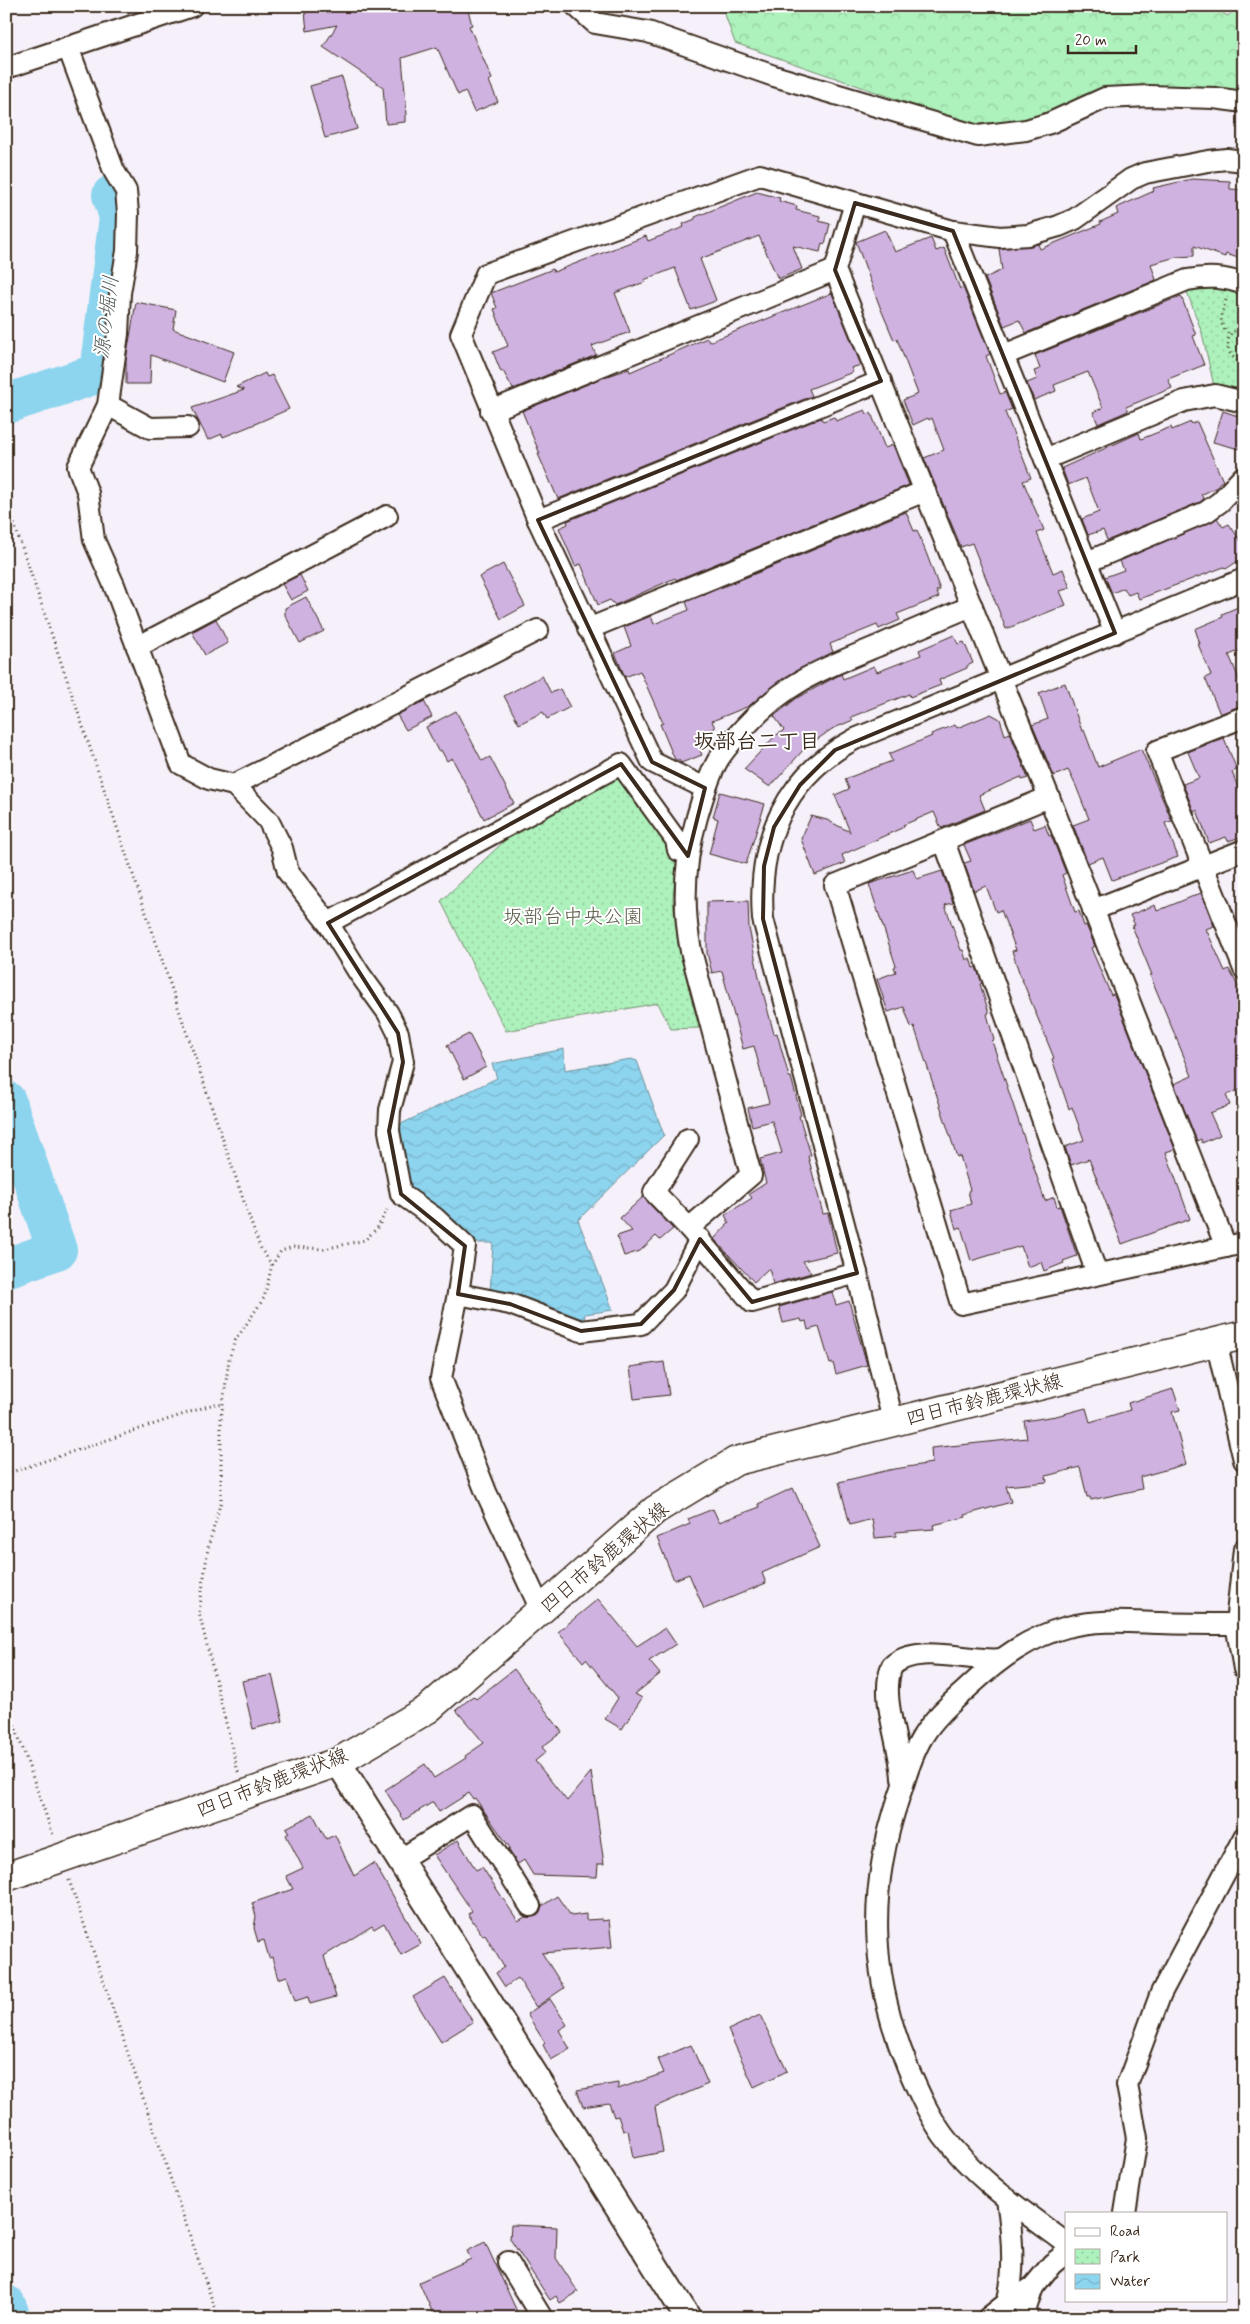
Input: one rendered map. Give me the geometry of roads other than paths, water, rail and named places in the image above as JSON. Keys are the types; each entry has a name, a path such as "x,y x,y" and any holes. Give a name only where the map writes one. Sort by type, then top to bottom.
{"main road":[{"name":"四日市鈴鹿環状線","path":"6,1877 338,1762 428,1709 655,1510 736,1462 893,1421 1244,1335"}],"street":[{"path":"6,68 192,6"},
{"path":"576,6 595,23 648,32 774,76 978,136 1026,130 1050,123 1104,98 1214,98 1244,102"},
{"path":"68,47 114,171 126,191 128,213 127,251 120,293 118,334 108,405 78,467 88,494 94,540 114,585 181,764 209,779 234,785 268,820 282,848 288,872 328,923 359,973 388,1013 398,1033 403,1062 390,1110 389,1131 400,1194 435,1218 465,1246 458,1294 441,1378 486,1492 541,1610"},
{"path":"705,788 652,762 538,520 491,411 461,334 486,274 760,175 953,231 1000,237 1035,233 1076,219 1117,187 1144,173 1208,161 1227,159 1244,161"},
{"path":"855,203 835,270 1049,797 1093,910 1235,1245 962,1304 836,885 1049,797"},
{"path":"953,231 1115,633"},
{"path":"491,411 835,270"},
{"path":"1004,355 1187,280 1205,276 1238,282"},
{"path":"538,520 881,381"},
{"path":"1045,459 1184,401 1215,395 1244,402"},
{"path":"108,405 150,428 188,427"},
{"path":"1087,562 1206,512 1220,502 1244,476"},
{"path":"588,629 925,491"},
{"path":"137,647 387,516"},
{"path":"893,1421 857,1273 763,919 761,891 768,845 784,806 815,767 834,750 855,739 1244,579"},
{"path":"458,1294 510,1304 581,1331 641,1324 674,1290 695,1234 751,1175 689,941 684,892 688,854 705,788 719,759 732,741 775,696 817,671 972,606"},
{"path":"234,785 538,630"},
{"path":"1244,717 1156,751 1244,969"},
{"path":"328,923 621,764 676,840 678,850 688,854"},
{"path":"944,841 1096,1274"},
{"path":"1093,910 1244,850"},
{"path":"688,1139 654,1192 695,1234 752,1302 857,1273"},
{"path":"1216,1341 1244,1460"},
{"path":"1244,1549 1236,1624 1244,1669"},
{"path":"1065,2242 1007,2199 956,2152 922,2099 898,2043 886,2003 878,1960 876,1902 886,1844 902,1788 916,1749 929,1727 954,1700 1002,1659 1026,1643 1046,1634 1084,1624 1108,1621 1236,1624"},
{"path":"902,1788 901,1762 892,1724 889,1695 889,1680 892,1666 906,1657 918,1655 980,1660 1002,1659"},
{"path":"338,1762 401,1859 688,2318"},
{"path":"401,1859 472,1815 530,1906"},
{"path":"1125,2212 1137,2138 1127,2084 1161,1993 1181,1952 1235,1857 1244,1837"},
{"path":"1007,2199 1010,2218 1012,2278 1007,2303"},
{"path":"988,2318 1033,2286 1052,2264 1065,2254"},
{"path":"508,2262 542,2318"},
{"path":"1027,2318 1026,2308 1033,2286"}],"water":[{"path":"564,1049 565,1070 631,1059 637,1061 664,1135 578,1220 613,1310 585,1314 584,1320 576,1320 490,1294 493,1243 475,1243 405,1184 399,1125 497,1078 492,1064"}],"waterway":[{"name":"源の堀川","path":"6,404 99,373 119,217 112,195"},
{"name":"源の堀川","path":"6,1101 57,1250 6,1268"},
{"name":"源の堀川","path":"6,2305 11,2318"}],"district":[{"name":"坂部台二丁目","path":"757,741"}],"park label":[{"name":"坂部台中央公園","path":"573,916"}]}
